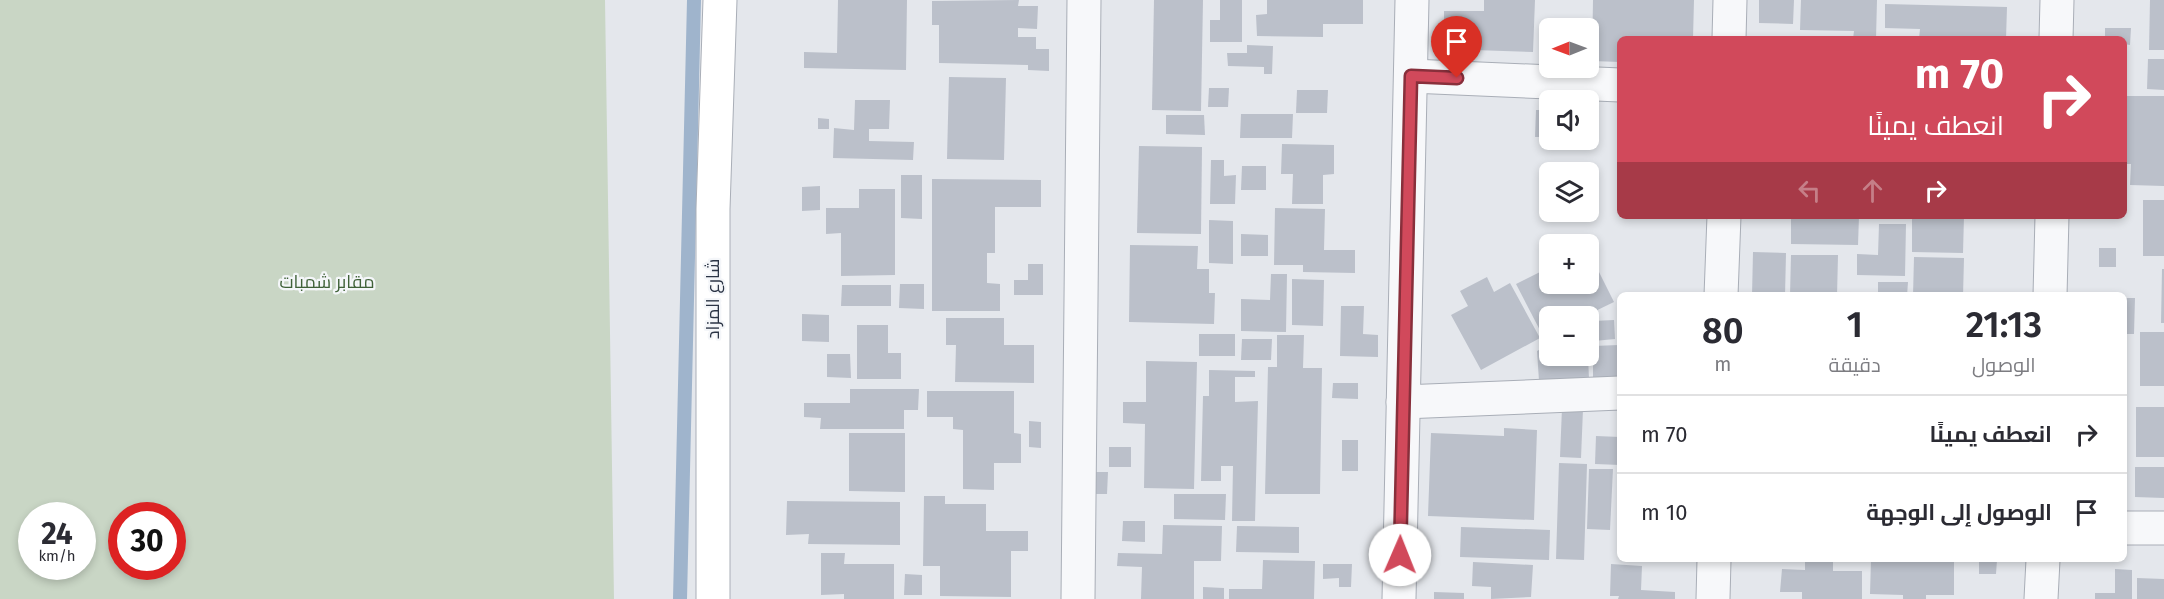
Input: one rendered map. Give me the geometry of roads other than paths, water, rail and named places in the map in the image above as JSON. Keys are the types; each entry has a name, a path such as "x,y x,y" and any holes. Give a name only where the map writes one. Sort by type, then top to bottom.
{"street":[{"name":"شارع المزاد","path":"712,599 713,209 720,0"},
{"path":"1078,599 1084,0"},
{"path":"1399,599 1412,0"},
{"path":"1729,36 1730,0"},
{"path":"2056,36 2057,0"},
{"path":"1411,76 1617,85"},
{"path":"1721,292 1724,219"},
{"path":"2050,292 2052,219"},
{"path":"1403,402 1617,393"},
{"path":"2127,528 2164,528"},
{"path":"1713,599 1714,562"},
{"path":"2041,599 2043,562"}],"waterway":[{"path":"680,599 694,0"}],"park label":[{"name":"مقابر شمبات","path":"327,282"}]}
